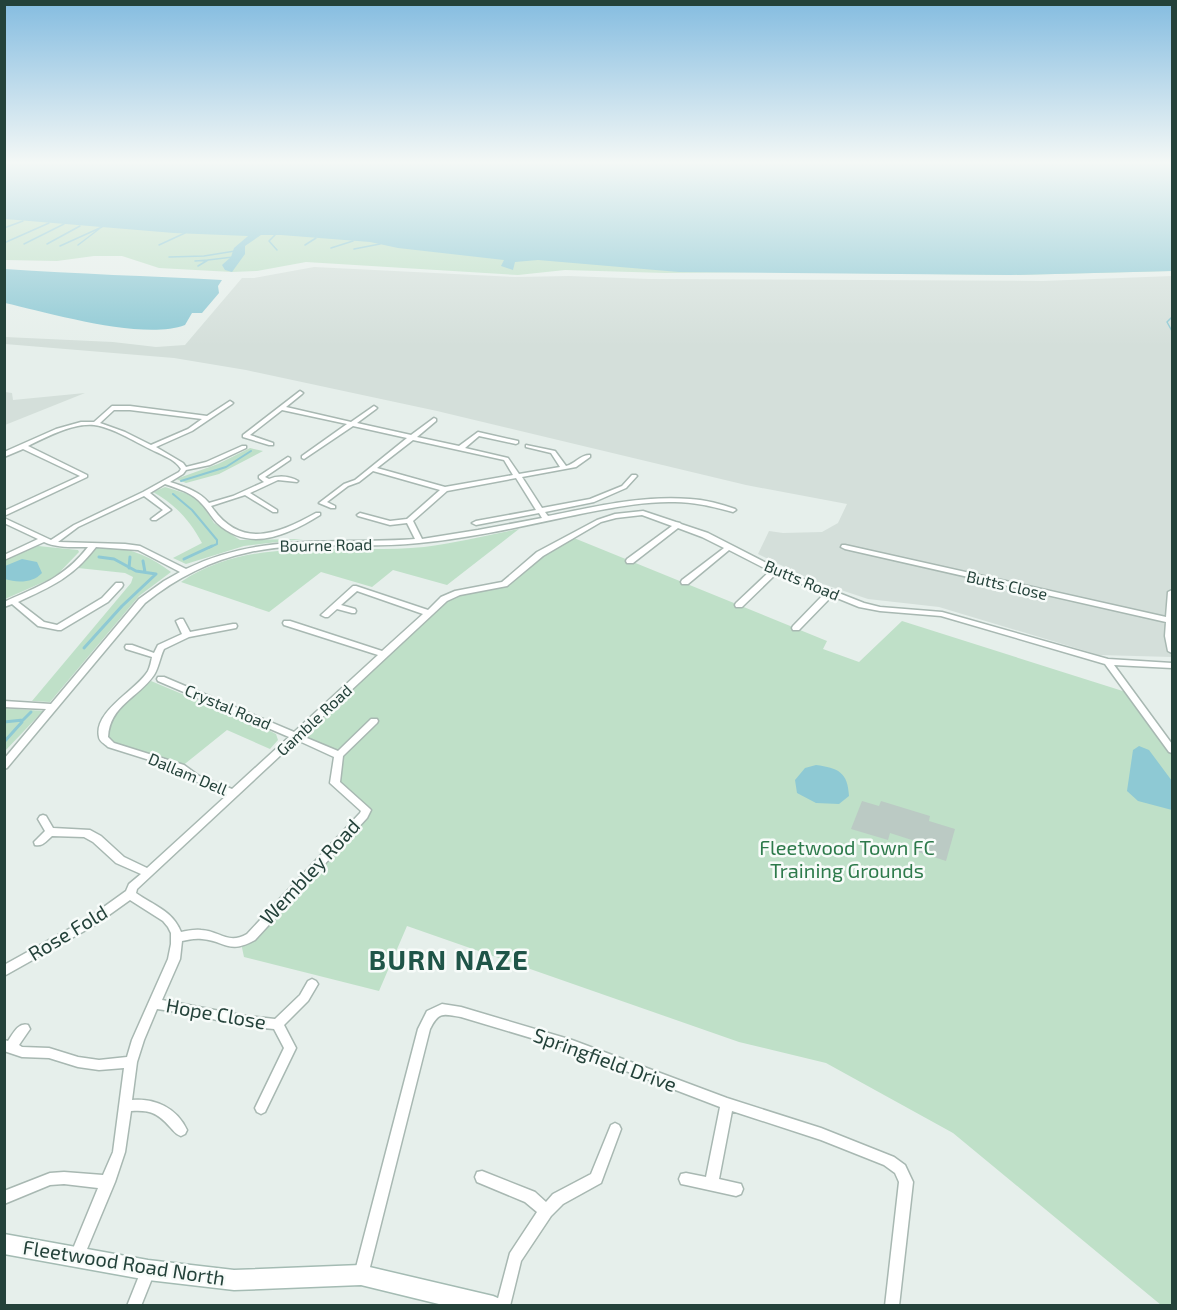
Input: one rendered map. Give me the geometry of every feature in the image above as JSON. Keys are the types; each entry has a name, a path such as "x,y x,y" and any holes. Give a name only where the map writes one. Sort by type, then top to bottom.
{"main road":[{"name":"Fleetwood Road North","path":"4,1244 148,1270 234,1280 361,1275 493,1305"}],"street":[{"path":"271,444 245,436 300,393"},
{"path":"151,447 209,418 230,403"},
{"path":"96,423 110,407 209,418"},
{"path":"283,408 506,459 546,519"},
{"path":"304,457 374,408"},
{"path":"333,507 322,503 372,470 434,420"},
{"path":"4,455 68,428 96,423 151,447 181,464 184,469"},
{"path":"460,449 478,434 516,442"},
{"path":"528,446 554,452 564,468"},
{"path":"4,513 89,477 24,447"},
{"path":"4,558 47,541 145,493 184,469 208,464 244,447"},
{"path":"372,470 445,489 564,468 581,463 588,456"},
{"path":"269,482 261,477 288,459"},
{"path":"476,523 592,501 624,487 634,476"},
{"path":"209,505 246,493 279,478 295,481"},
{"path":"165,482 196,494 209,505 220,522 244,537 267,536 284,531 318,514"},
{"path":"360,515 390,523 409,521 445,489"},
{"path":"145,493 168,510 154,519"},
{"path":"246,493 275,511"},
{"name":"Bourne Road","path":"4,766 142,602 185,572 227,556 273,546 420,541 634,502 665,499 699,500 733,510"},
{"name":"Butts Road","path":"514,576 540,554 599,521 615,516 643,513 678,524 776,571 830,593 880,609 919,611 965,619 1108,662 1173,665"},
{"path":"4,520 47,541 140,548 185,572"},
{"path":"409,521 420,541"},
{"path":"630,561 678,524"},
{"path":"8,603 60,580 80,563 93,546"},
{"path":"685,582 729,547"},
{"name":"Butts Close","path":"845,547 1169,620"},
{"path":"739,604 776,571"},
{"name":"Gamble Road","path":"130,894 133,887 429,614 452,595 495,587 504,584 514,576"},
{"path":"8,603 41,624 63,632 105,600 119,585"},
{"path":"345,585 429,614"},
{"path":"325,615 356,588"},
{"path":"1172,592 1169,636 1173,651"},
{"path":"796,628 830,593"},
{"path":"336,606 352,611"},
{"path":"180,621 187,635"},
{"path":"287,623 384,655"},
{"name":"Dallam Dell","path":"233,626 220,632 187,635 166,643 156,656 151,672 108,717 102,727 103,738 111,745 181,767 196,778 234,794"},
{"path":"129,647 156,656"},
{"path":"1108,662 1173,750"},
{"name":"Crystal Road","path":"161,679 295,737"},
{"path":"4,704 53,707"},
{"path":"295,737 339,755 374,720"},
{"name":"Wembley Road","path":"178,937 202,934 233,945 242,943 364,815 366,810 362,805 335,783 339,755"},
{"path":"43,819 50,832"},
{"path":"39,842 50,832 86,832 98,839 120,860 149,873"},
{"path":"76,1257 119,1152 131,1062 138,1040 174,959 178,937 171,921 164,914 138,901 130,894"},
{"name":"Rose Fold","path":"4,971 91,922 130,894"},
{"name":"Hope Close","path":"155,1004 172,1005 255,1024 277,1024 304,998 312,984"},
{"name":"Springfield Drive","path":"361,1275 424,1029 431,1015 442,1010 461,1012 572,1045 727,1104 821,1134 889,1161 900,1169 906,1182 892,1305"},
{"name":"Hope Close","path":"261,1108 290,1048 277,1024"},
{"path":"24,1029 8,1046 22,1052 49,1053 78,1062 99,1065 131,1062"},
{"path":"126,1106 148,1104 164,1110 181,1130"},
{"path":"711,1184 727,1104"},
{"path":"503,1305 515,1258 546,1211 558,1199 596,1179 615,1129"},
{"path":"482,1177 530,1197 546,1211"},
{"path":"4,1198 15,1196 50,1179 108,1182"},
{"path":"686,1179 736,1190"},
{"path":"134,1305 148,1270"}],"shaded area":[{"path":"314,267 515,277 569,276 649,279 1043,281 1172,276 1172,657 1099,655 939,607 868,599 814,581 758,554 769,531 822,532 838,523 847,504 746,485 437,411 246,370 174,358 5,344 5,337 113,342 156,347 185,345 242,278 254,278"},
{"path":"5,392 12,393 13,400 85,393 5,425"}],"green space":[{"path":"4,223 255,223 1172,271 1011,275 665,273 565,270 518,275 306,262 257,271 232,272 159,268 122,256 94,256 57,261 5,260"},
{"path":"250,448 263,451 219,474 186,483 176,479 218,464"},
{"path":"165,487 191,495 202,504 214,523 240,540 303,539 244,546 186,564 173,558 202,543 182,514 153,492"},
{"path":"519,529 447,585 393,570 372,587 321,572 269,612 181,582 208,567 237,557 268,552 424,547"},
{"name":"Fleetwood Town FC Training Grounds","path":"569,536 827,641 823,649 859,662 902,621 1129,693 1172,750 1172,1305 1161,1305 953,1133 826,1063 739,1042 407,926 379,991 244,957 241,943 365,810 335,783 339,755 295,737 452,595 495,587"},
{"path":"38,546 78,550 79,552 55,577 5,599 5,560"},
{"path":"97,548 117,548 136,552 171,572 139,596 50,702 32,701 131,583 133,577 125,573 78,568"},
{"path":"151,681 270,731 276,734 278,740 270,749 227,730 181,767 130,751 103,738 108,717"},
{"path":"5,708 43,711 5,751"}],"water":[{"path":"55,223 1172,223 1172,271 1011,275 679,272 538,260 515,262 513,270 501,266 504,260 398,248 370,242 261,235 245,246 245,254 232,272 225,270 222,265 231,257 234,248 248,236 174,233"},
{"path":"5,269 222,280 218,286 219,293 202,313 192,313 185,325 145,330 96,324 5,303"},
{"path":"22,559 37,562 42,573 34,579 25,581 5,579 5,566"},
{"path":"1139,746 1149,750 1172,781 1172,810 1138,801 1127,791 1133,750"},
{"path":"816,765 836,770 847,781 849,796 839,804 816,803 797,793 795,780 805,768"}],"building":[{"path":"862,801 879,806 881,801 930,816 929,821 955,829 946,861 915,851 918,842 890,833 888,840 851,829"}],"waterway":[{"path":"4,228 17,223"},
{"path":"4,243 49,223"},
{"path":"24,244 64,224"},
{"path":"47,244 80,226"},
{"path":"60,246 102,227"},
{"path":"78,245 99,229"},
{"path":"159,245 185,233"},
{"path":"275,235 269,241 277,250"},
{"path":"305,245 316,238"},
{"path":"331,248 353,241"},
{"path":"354,249 380,244"},
{"path":"169,257 204,256 235,251"},
{"path":"208,260 233,257"},
{"path":"195,261 208,260"},
{"path":"198,266 208,260"},
{"path":"1172,317 1167,322 1172,331"},
{"path":"181,481 226,467 251,451"},
{"path":"173,494 192,510 217,540 217,544 208,548"},
{"path":"184,559 212,546"},
{"path":"99,557 114,559 129,567"},
{"path":"129,567 130,557"},
{"path":"143,561 145,572"},
{"path":"84,648 122,606 156,574 136,571 129,567"},
{"path":"4,722 23,720 31,712"},
{"path":"4,742 22,722"}],"district":[{"name":"BURN NAZE","path":"449,961"}]}
